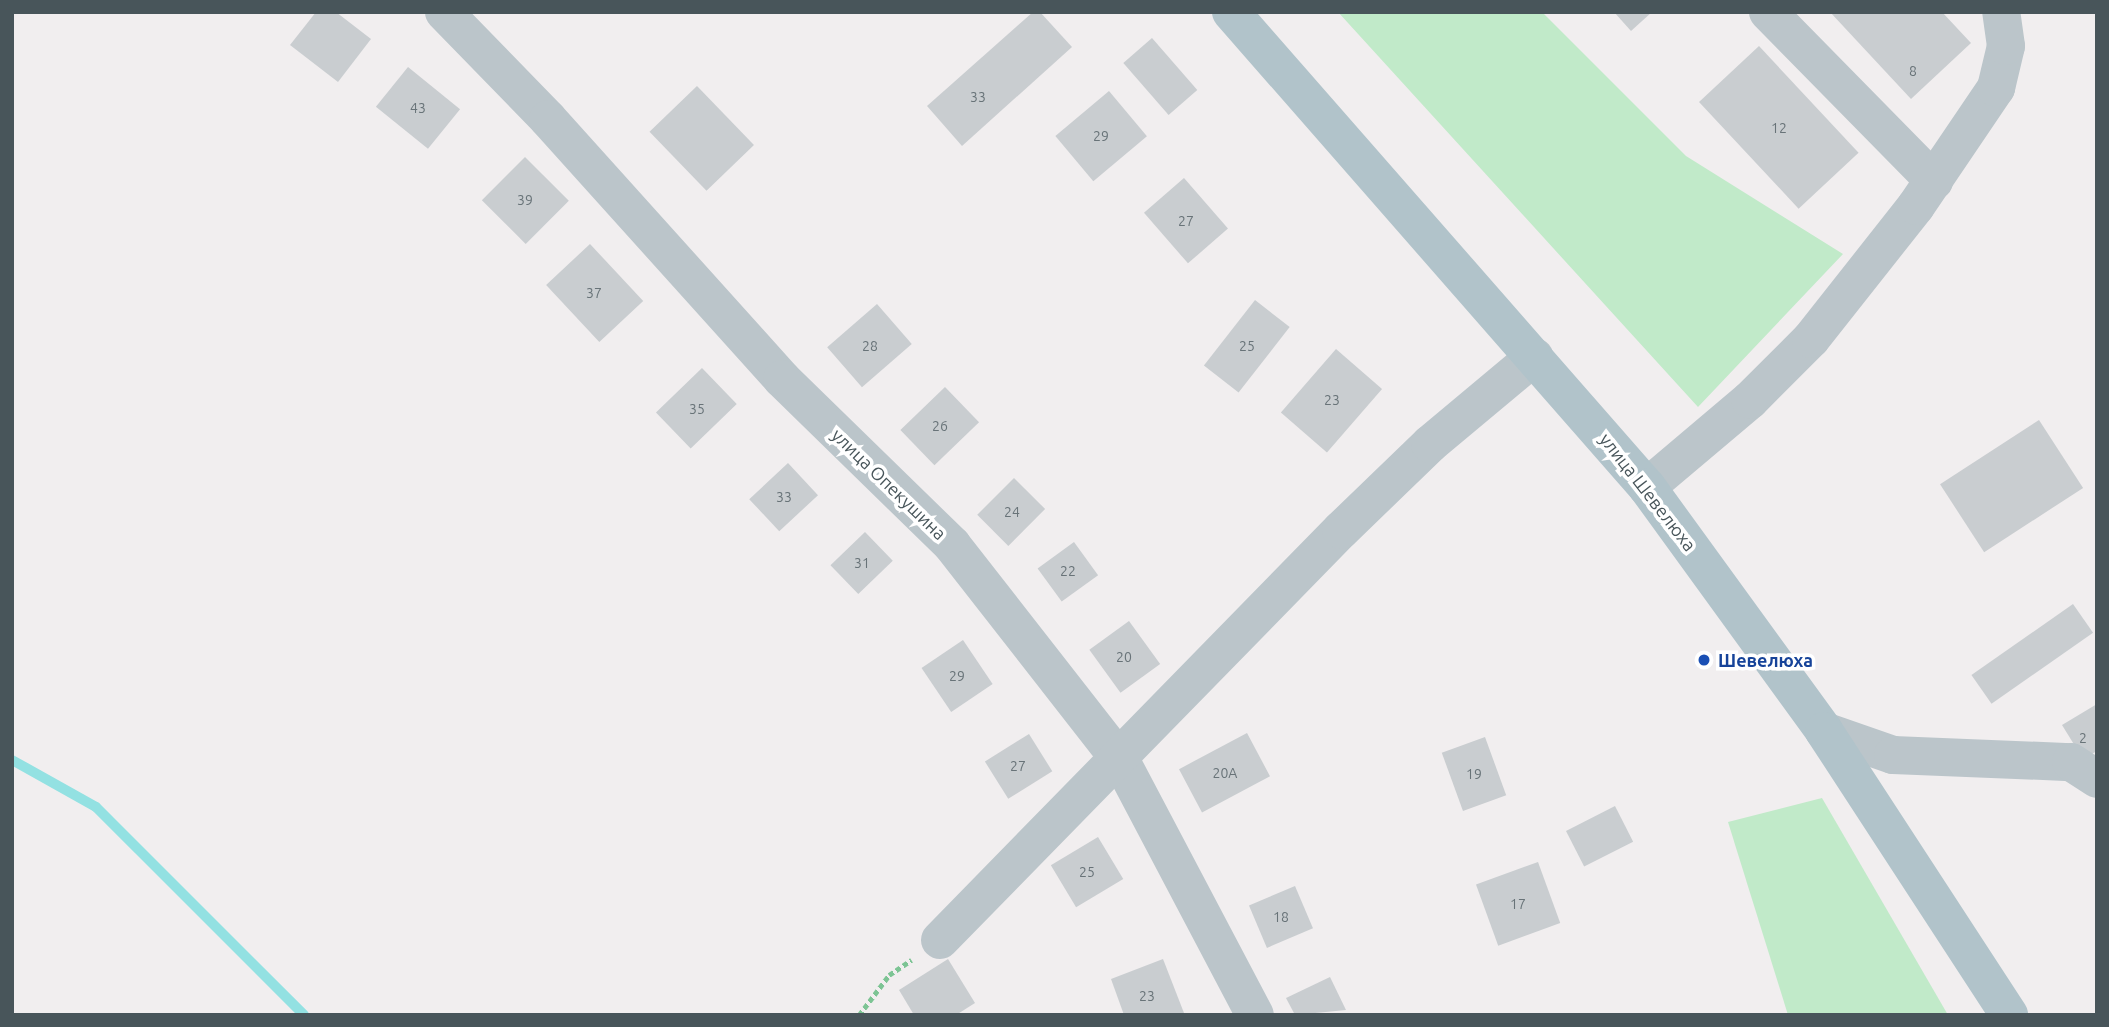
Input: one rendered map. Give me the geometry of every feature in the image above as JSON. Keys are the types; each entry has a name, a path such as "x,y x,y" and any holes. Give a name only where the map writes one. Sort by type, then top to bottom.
{"main road":[{"name":"улица Шевелюха","path":"1231,12 1647,487 1824,731 2009,1015"}],"street":[{"name":"улица Опекушина","path":"444,12 548,118 782,379 952,545 1121,761 1255,1015"},
{"path":"1768,12 1934,181"},
{"path":"1647,487 1750,400 1811,339 1934,181 1996,88 2006,46 2001,12"},
{"path":"940,940 1121,761 1340,530 1430,444 1534,357"},
{"path":"1824,731 1893,755 2071,762 2097,779"}],"path":[{"path":"859,1015 888,975 940,940"}],"green space":[{"path":"1338,12 1542,12 1686,156 1843,254 1698,407"},
{"path":"1822,798 1948,1015 1788,1015 1728,822"}],"building":[{"path":"316,12 336,12 371,39 338,82 290,45"},
{"path":"1033,12 1040,12 1072,47 962,146 927,106"},
{"path":"1614,12 1652,12 1631,31"},
{"path":"1830,12 1942,12 1971,43 1911,99"},
{"path":"1152,38 1197,90 1169,115 1123,63"},
{"path":"1759,46 1859,153 1799,209 1699,102"},
{"path":"408,67 460,109 428,149 376,107"},
{"path":"697,86 754,145 706,191 650,132"},
{"path":"1109,91 1147,136 1093,181 1055,136"},
{"path":"525,157 569,201 526,244 482,200"},
{"path":"1184,178 1228,229 1188,263 1144,213"},
{"path":"590,244 643,301 599,342 546,285"},
{"path":"1255,300 1290,327 1239,392 1204,365"},
{"path":"877,304 912,344 862,387 827,347"},
{"path":"1336,349 1382,389 1327,452 1281,412"},
{"path":"702,368 737,404 691,448 656,412"},
{"path":"945,387 979,422 934,465 900,430"},
{"path":"2039,420 2083,488 1984,552 1940,484"},
{"path":"788,463 818,495 779,531 749,499"},
{"path":"1014,478 1045,509 1008,546 977,515"},
{"path":"865,532 893,561 858,594 830,565"},
{"path":"1074,542 1098,575 1062,602 1038,568"},
{"path":"2073,604 2093,633 1992,704 1971,675"},
{"path":"1129,621 1160,664 1121,693 1089,650"},
{"path":"963,640 993,684 951,712 922,668"},
{"path":"2097,704 2097,751 2083,759 2062,725"},
{"path":"1247,733 1270,776 1202,812 1179,769"},
{"path":"1029,734 1052,771 1008,799 985,762"},
{"path":"1485,737 1506,795 1463,811 1442,753"},
{"path":"1615,806 1633,842 1584,867 1566,831"},
{"path":"1098,837 1123,879 1076,907 1051,865"},
{"path":"1538,862 1560,923 1498,946 1476,885"},
{"path":"1295,886 1313,928 1267,948 1249,906"},
{"path":"948,959 975,1003 956,1015 914,1015 899,990"},
{"path":"1163,959 1184,1013 1124,1015 1111,979"},
{"path":"1330,977 1346,1010 1295,1015 1286,998"}],"waterway":[{"path":"12,760 96,807 304,1015"}],"place":[{"name":"Шевелюха","path":"1704,660"}]}
